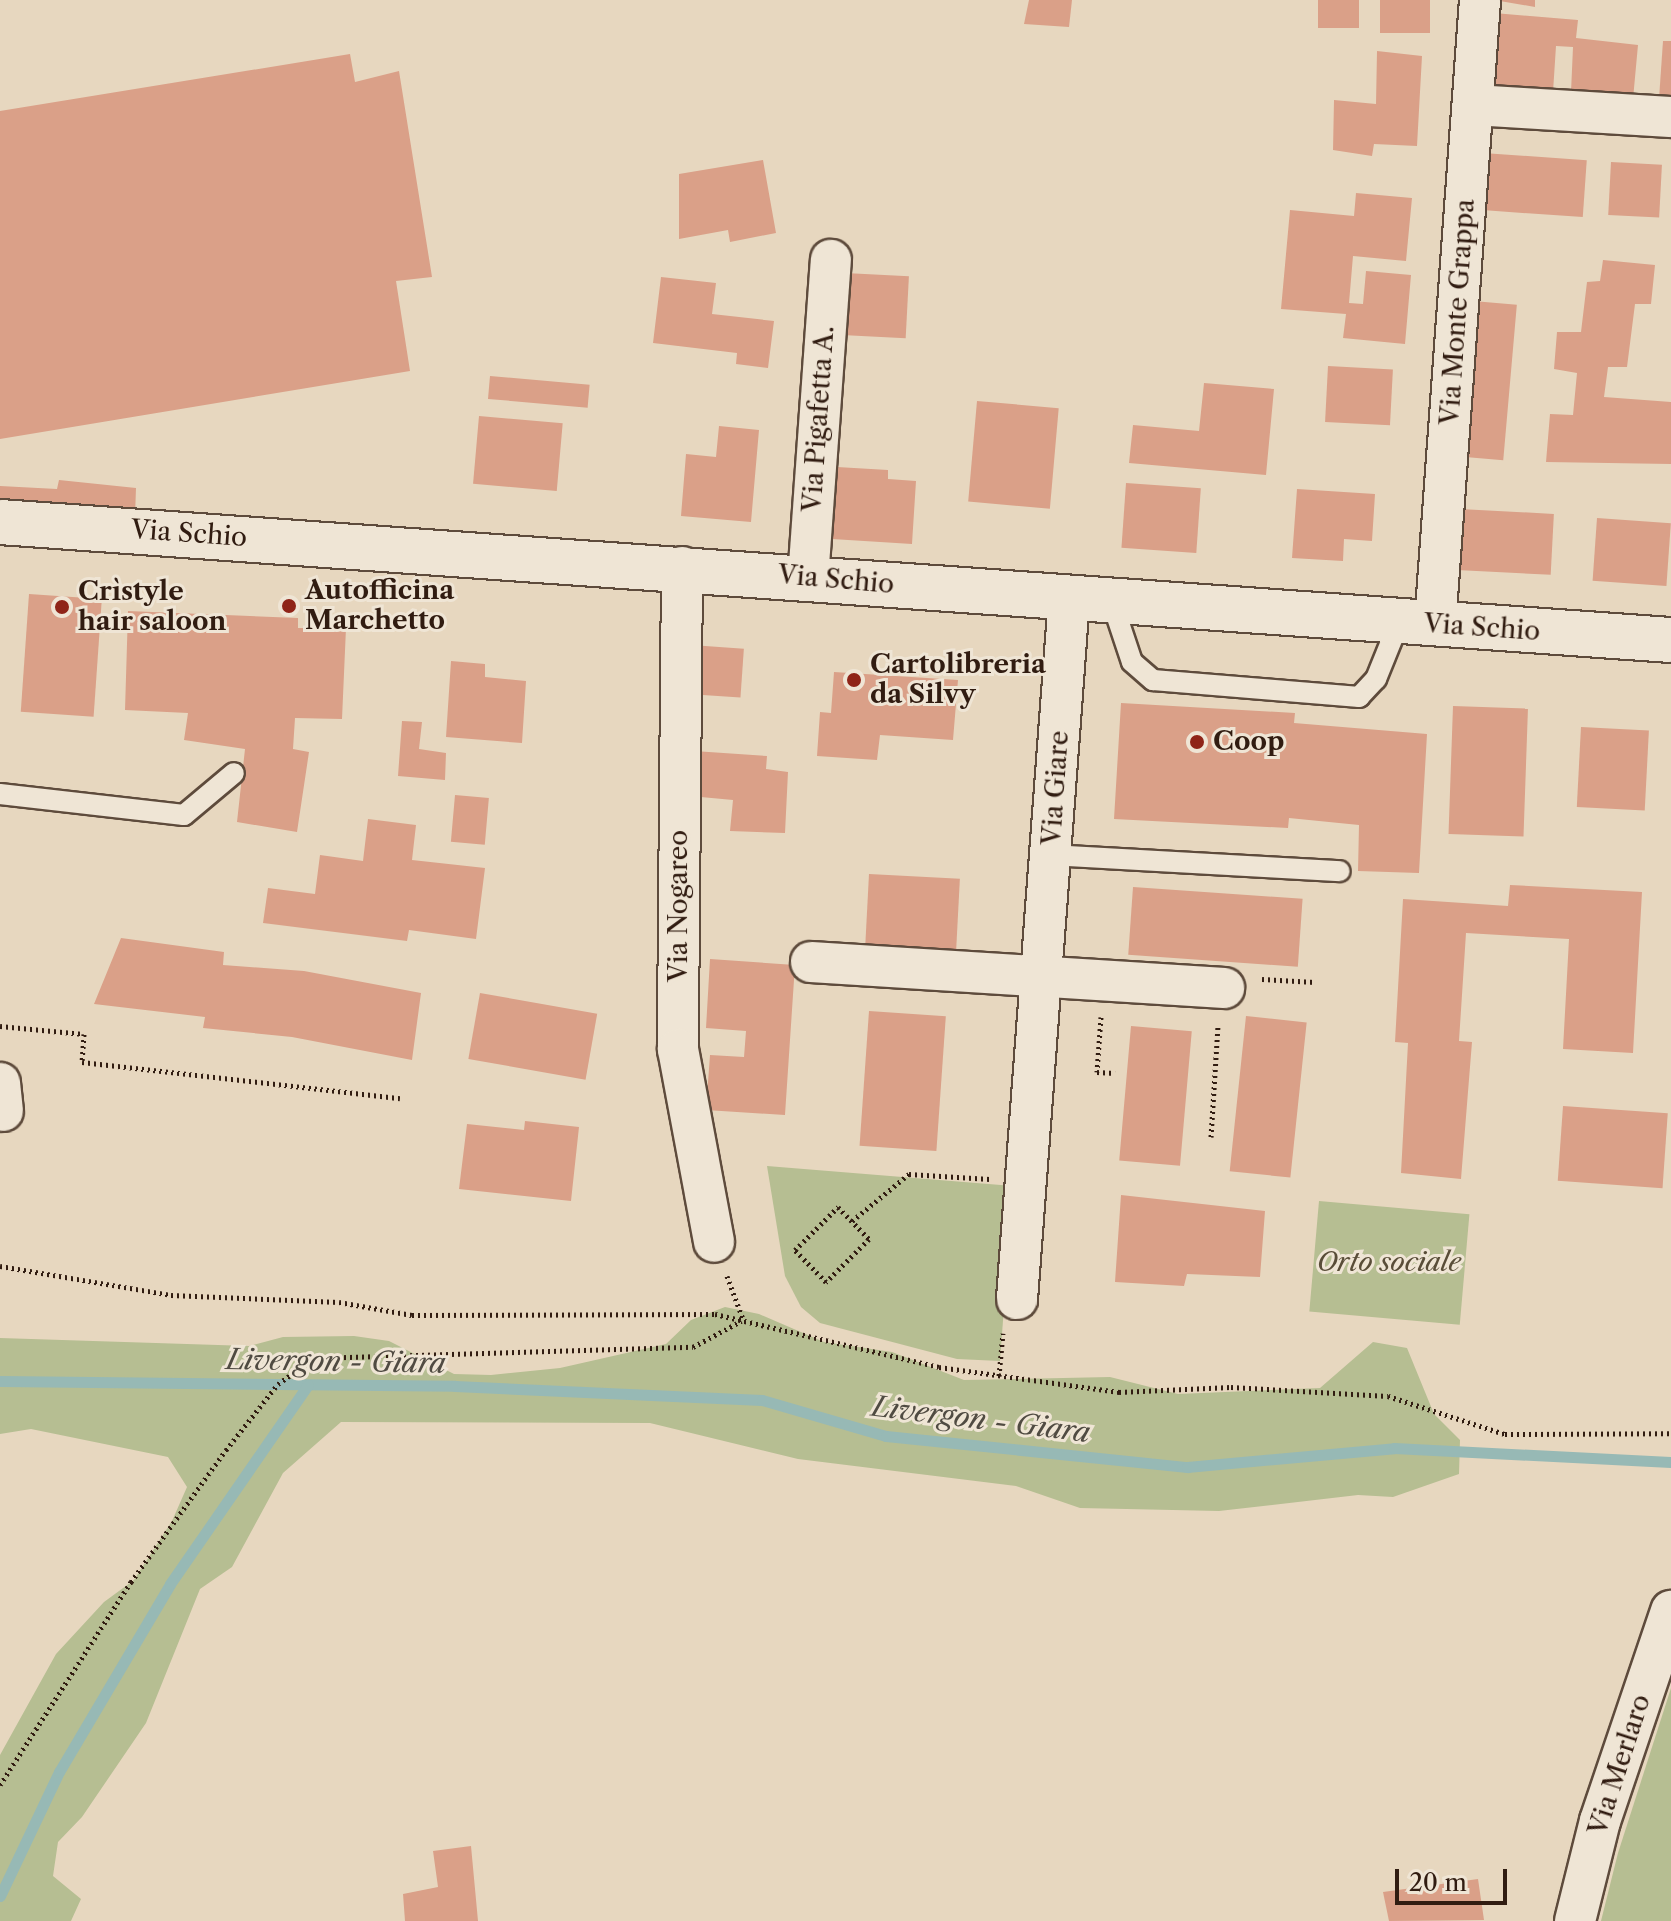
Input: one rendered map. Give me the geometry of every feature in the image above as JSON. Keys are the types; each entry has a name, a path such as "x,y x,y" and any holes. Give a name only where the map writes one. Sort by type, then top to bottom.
{"street":[{"name":"Via Monte Grappa","path":"1417,623 1473,105 1480,0"},
{"path":"1473,105 1671,117"},
{"name":"Via Pigafetta A.","path":"808,579 831,260"},
{"name":"Via Schio","path":"0,522 682,567 1069,599 1671,640"},
{"name":"Via Nogareo","path":"682,567 678,1049 714,1242"},
{"name":"Via Giare","path":"1017,1299 1069,599"},
{"path":"811,962 1222,988"},
{"name":"Via Merlaro","path":"1575,1921 1600,1821 1671,1611"}],"lane":[{"path":"1112,602 1132,662 1153,680 1359,697 1417,623"},
{"path":"0,794 184,815 234,773"},
{"path":"1051,855 1340,871"}],"path":[{"path":"1103,980 1097,1072 1115,1073"},
{"path":"1211,1137 1222,988"},
{"path":"0,1026 84,1034 82,1062 400,1098"},
{"path":"852,1221 909,1174 1025,1181"},
{"path":"838,1207 852,1221 869,1239 826,1282 795,1250 838,1207"},
{"path":"0,1266 171,1295 339,1302 412,1315 715,1314 939,1367 1119,1392 1231,1387 1388,1396 1505,1434 1671,1433"},
{"path":"0,1785 131,1582 226,1450 278,1384 314,1358 693,1347 743,1320"}],"green space":[{"path":"767,1166 1013,1186 1000,1361 957,1359 820,1323 801,1307 785,1276"},
{"name":"Orto sociale","path":"1319,1201 1469,1214 1460,1325 1309,1312"},
{"path":"725,1307 759,1314 824,1342 892,1352 964,1380 1110,1377 1178,1394 1320,1388 1373,1342 1407,1348 1434,1414 1460,1440 1459,1474 1393,1497 1358,1495 1219,1511 1080,1508 1016,1486 798,1459 650,1423 341,1422 283,1473 232,1567 200,1589 146,1723 82,1817 58,1842 53,1876 81,1899 71,1921 0,1921 0,1755 56,1654 104,1602 134,1580 172,1521 187,1487 168,1457 31,1429 0,1434 0,1338 249,1346 283,1337 354,1336 389,1341 454,1374 491,1375 560,1368 666,1344 691,1320"},
{"path":"1671,1688 1671,1921 1601,1921 1618,1853"}],"building":[{"path":"1029,0 1072,0 1069,27 1024,24"},
{"path":"1318,0 1359,0 1359,28 1318,28"},
{"path":"1380,0 1430,0 1430,33 1380,33"},
{"path":"1494,0 1535,0 1535,7"},
{"path":"1494,13 1578,20 1576,38 1638,45 1633,99 1571,92 1573,47 1556,46 1553,92 1487,88"},
{"path":"1663,41 1671,41 1671,100 1659,99"},
{"path":"1377,51 1422,56 1417,146 1374,144 1372,156 1333,150 1334,100 1376,104"},
{"path":"350,54 355,82 399,71 432,277 396,281 410,371 0,439 0,111"},
{"path":"1483,153 1587,160 1583,217 1479,210"},
{"path":"763,160 776,233 730,242 728,230 679,239 679,174"},
{"path":"1611,162 1662,165 1659,218 1608,215"},
{"path":"1356,193 1412,198 1406,261 1353,256 1349,303 1363,304 1366,271 1411,275 1405,344 1343,338 1346,314 1281,309 1290,210 1354,216"},
{"path":"1603,260 1655,265 1651,304 1635,304 1627,367 1608,367 1604,397 1671,402 1671,464 1546,462 1550,414 1573,415 1577,373 1554,369 1557,332 1581,332 1587,282 1600,281"},
{"path":"845,273 909,276 906,338 842,335"},
{"path":"661,277 716,283 712,314 774,321 768,368 736,364 737,353 653,343"},
{"path":"1473,301 1517,305 1503,460 1459,456"},
{"path":"1328,366 1393,369 1390,425 1325,422"},
{"path":"490,376 590,385 588,408 488,399"},
{"path":"1204,383 1274,389 1266,475 1129,463 1133,425 1199,431"},
{"path":"977,401 1059,408 1050,509 968,502"},
{"path":"479,416 563,423 557,491 473,484"},
{"path":"719,426 759,430 751,522 681,516 686,454 716,457"},
{"path":"820,466 888,470 888,479 916,481 912,544 816,538"},
{"path":"59,480 136,488 135,517 0,505 0,486 57,489"},
{"path":"1126,483 1201,488 1196,553 1121,548"},
{"path":"1297,489 1375,494 1372,541 1344,539 1343,561 1292,558"},
{"path":"1460,509 1554,514 1551,575 1457,570"},
{"path":"1597,518 1671,523 1666,586 1593,581"},
{"path":"29,594 102,599 94,717 21,712"},
{"path":"128,611 298,618 298,628 346,628 342,719 295,718 293,749 309,752 297,832 237,822 245,749 184,740 188,713 125,710"},
{"path":"691,645 744,649 740,698 688,694"},
{"path":"451,661 485,664 485,677 526,681 522,743 446,737"},
{"path":"834,672 958,680 953,740 880,735 877,760 817,756 820,712 831,713"},
{"path":"1121,703 1295,713 1294,723 1427,734 1419,873 1358,871 1359,825 1289,818 1288,828 1114,819"},
{"path":"1453,706 1528,709 1523,837 1449,834"},
{"path":"402,721 422,722 419,749 446,753 445,780 398,776"},
{"path":"1581,727 1649,731 1645,810 1577,807"},
{"path":"694,751 767,756 766,769 788,772 785,833 730,831 733,800 690,796"},
{"path":"455,795 489,798 485,845 451,842"},
{"path":"368,819 416,825 412,860 485,868 476,939 409,930 407,941 263,923 268,888 315,894 320,855 363,861"},
{"path":"869,874 960,879 956,953 865,948"},
{"path":"1510,885 1642,892 1633,1053 1563,1049 1569,939 1466,933 1459,1041 1472,1042 1461,1179 1401,1173 1408,1043 1395,1042 1403,899 1508,906"},
{"path":"1133,887 1303,899 1298,967 1128,955"},
{"path":"121,938 224,952 223,965 304,971 421,993 412,1060 292,1037 203,1028 205,1017 94,1004"},
{"path":"710,959 795,965 785,1115 706,1110 710,1055 744,1057 746,1031 706,1028"},
{"path":"480,993 597,1014 586,1080 468,1059"},
{"path":"869,1011 946,1016 936,1151 860,1146"},
{"path":"1246,1016 1307,1022 1290,1178 1230,1171"},
{"path":"1131,1026 1192,1031 1180,1166 1119,1160"},
{"path":"1563,1106 1668,1113 1663,1188 1558,1181"},
{"path":"525,1121 579,1127 571,1201 459,1189 467,1124 524,1130"},
{"path":"1121,1195 1265,1211 1260,1277 1187,1274 1184,1286 1115,1282"},
{"path":"471,1846 478,1921 405,1921 403,1894 438,1887 433,1851"},
{"path":"1478,1879 1484,1920 1389,1921 1383,1892"}],"waterway":[{"name":"Livergon - Giara","path":"0,1381 455,1386 762,1400 886,1436 1187,1467 1394,1448 1671,1462"},
{"path":"0,1896 59,1772 170,1584 308,1385"}],"place":[{"name":"Autofficina Marchetto","path":"289,606"},
{"name":"Crìstyle hair saloon","path":"62,607"},
{"name":"Cartolibreria da Silvy","path":"854,680"},
{"name":"Coop","path":"1197,742"}]}
